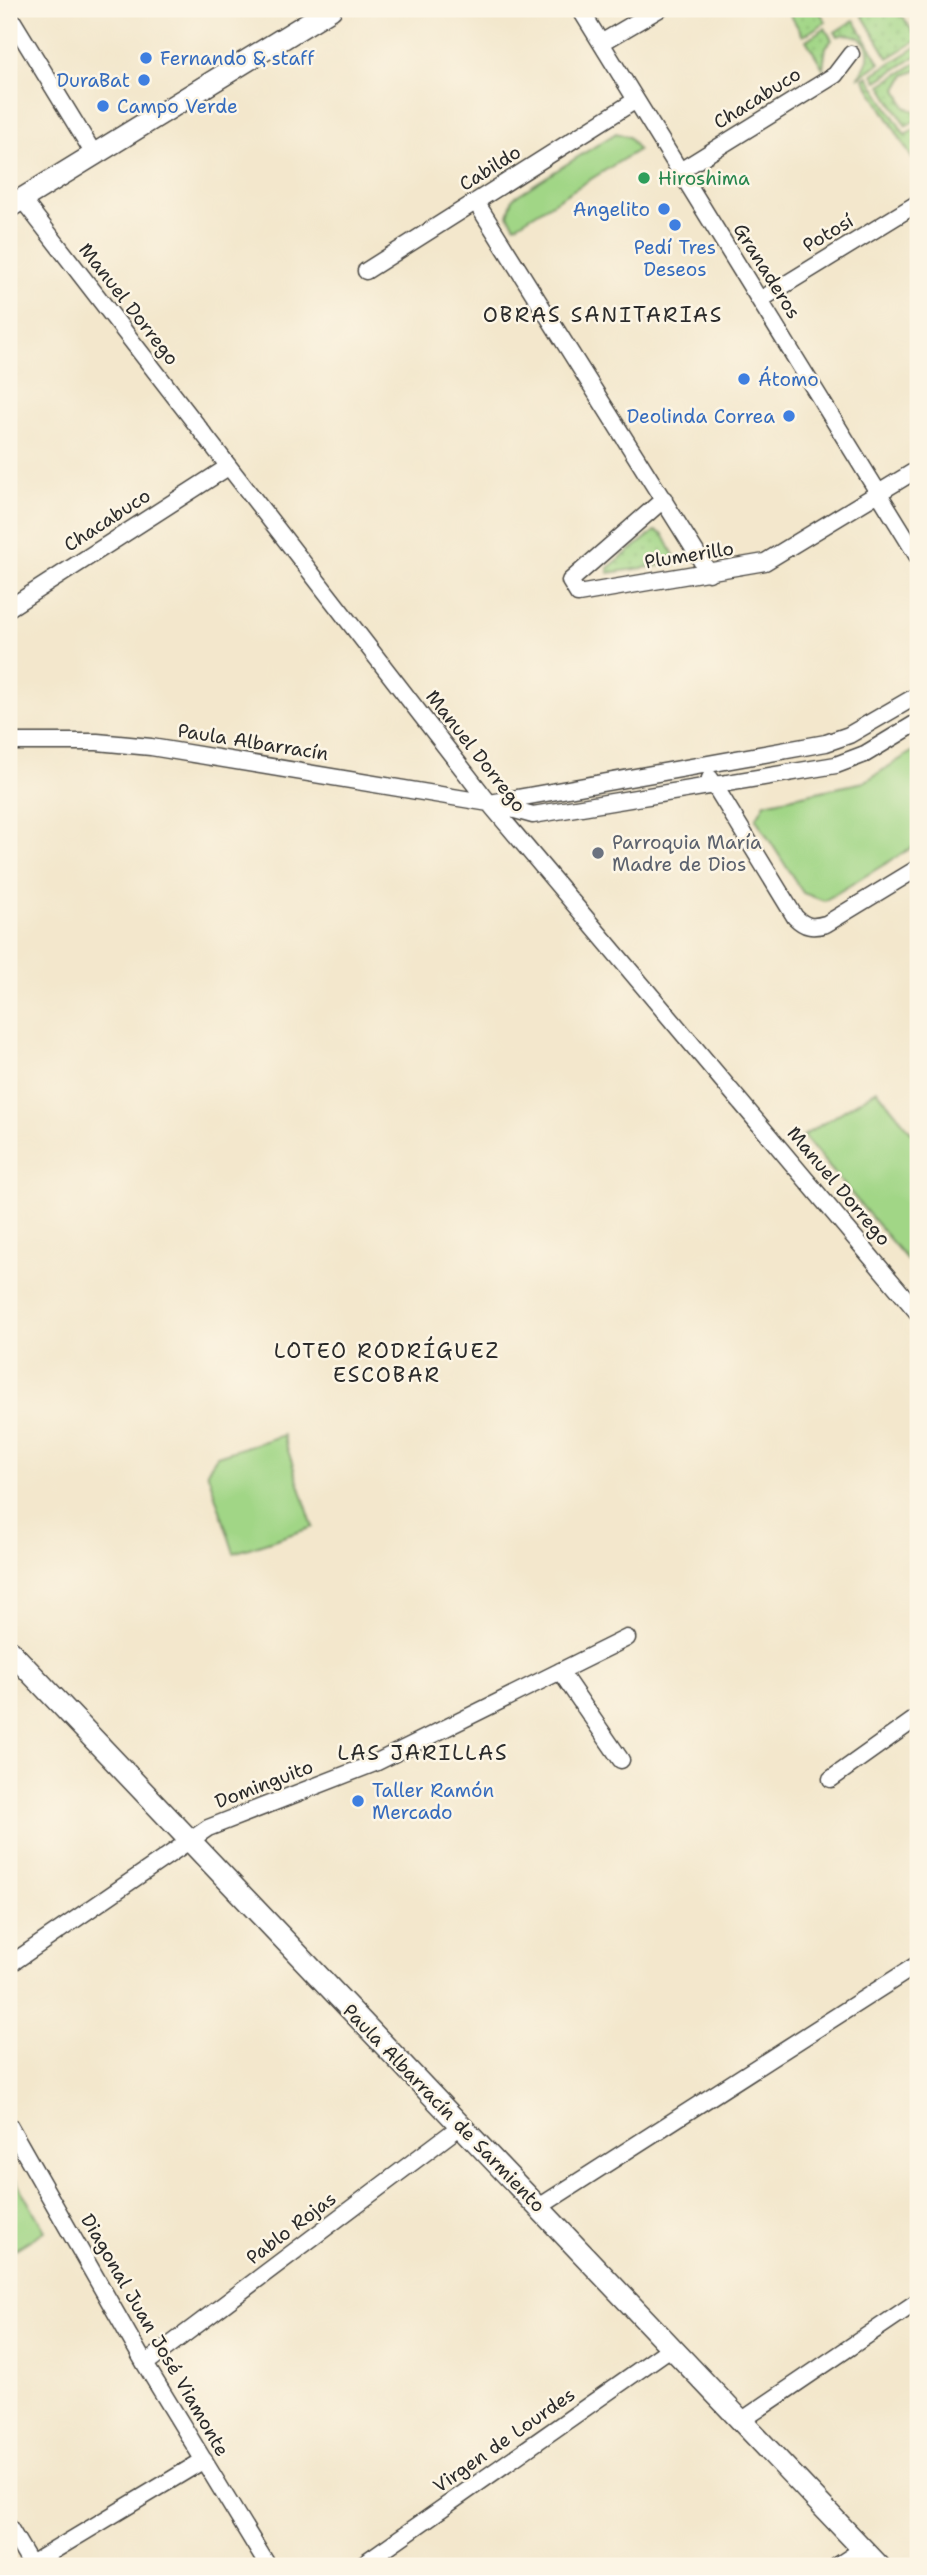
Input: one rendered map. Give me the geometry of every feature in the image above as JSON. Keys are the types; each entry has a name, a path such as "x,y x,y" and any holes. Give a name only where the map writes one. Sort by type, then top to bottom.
{"main road":[{"path":"15,203 331,9"},
{"name":"Paula Albarracín de Sarmiento","path":"9,1650 879,2566"}],"street":[{"name":"Granaderos","path":"580,9 918,556"},
{"path":"601,43 659,9"},
{"path":"9,15 94,154"},
{"name":"Chacabuco","path":"680,171 835,75 851,54"},
{"name":"Cabildo","path":"366,271 636,100"},
{"path":"476,202 709,573"},
{"name":"Manuel Dorrego","path":"15,203 228,467 489,803 918,1313"},
{"name":"Potosí","path":"760,300 918,203"},
{"name":"Chacabuco","path":"9,608 228,467"},
{"name":"Plumerillo","path":"664,499 570,580 578,594 752,566 776,557 918,469"},
{"name":"Paula Albarracín","path":"489,803 839,739 918,695"},
{"name":"Paula Albarracín","path":"9,742 97,742 151,747 489,803 533,816 851,760 918,722"},
{"path":"702,764 795,917 804,925 814,927 826,924 918,868"},
{"name":"Dominguito","path":"9,1965 208,1828 375,1763 627,1638"},
{"path":"560,1671 621,1760"},
{"path":"831,1779 918,1717"},
{"path":"539,2207 918,1964"},
{"name":"Diagonal Juan José Viamonte","path":"9,2124 145,2364 268,2566"},
{"name":"Pablo Rojas","path":"145,2364 462,2125"},
{"path":"741,2421 918,2301"},
{"name":"Virgen de Lourdes","path":"360,2566 672,2347"},
{"path":"9,2527 30,2566 204,2460"},
{"path":"837,2566 863,2549"}],"green space":[{"path":"787,9 818,9 826,22 803,36"},
{"path":"873,9 898,9 918,40 888,58 862,15"},
{"path":"854,20 880,63 859,77 867,61 867,46 860,38 838,36 835,32"},
{"path":"825,28 832,40 826,47 823,68 806,40"},
{"path":"918,46 918,55 877,81 873,74"},
{"path":"918,62 918,70 905,75 897,89 905,107 918,113 918,119 906,126 881,85"},
{"path":"868,76 905,135 918,127 918,168 864,79"},
{"path":"616,133 629,137 638,150 515,226 508,215 513,198"},
{"path":"655,531 663,534 678,563 608,573 608,568"},
{"path":"918,748 918,844 824,901 803,893 756,819 765,803 864,782"},
{"path":"877,1090 918,1140 918,1273 803,1136"},
{"path":"283,1435 313,1527 234,1553 207,1471 217,1456"},
{"path":"9,2169 45,2231 9,2253"}],"place":[{"name":"Fernando & staff","path":"146,58"},
{"name":"DuraBat","path":"144,80"},
{"name":"Campo Verde","path":"103,106"},
{"name":"Hiroshima","path":"644,178"},
{"name":"Angelito","path":"664,209"},
{"name":"Pedí Tres Deseos","path":"675,225"},
{"name":"Átomo","path":"744,379"},
{"name":"Deolinda Correa","path":"789,416"},
{"name":"Parroquia María Madre de Dios","path":"598,853"},
{"name":"Taller Ramón Mercado","path":"358,1801"}],"district":[{"name":"OBRAS SANITARIAS","path":"603,315"},
{"name":"LOTEO RODRÍGUEZ ESCOBAR","path":"387,1363"},
{"name":"LAS JARILLAS","path":"423,1753"}]}
